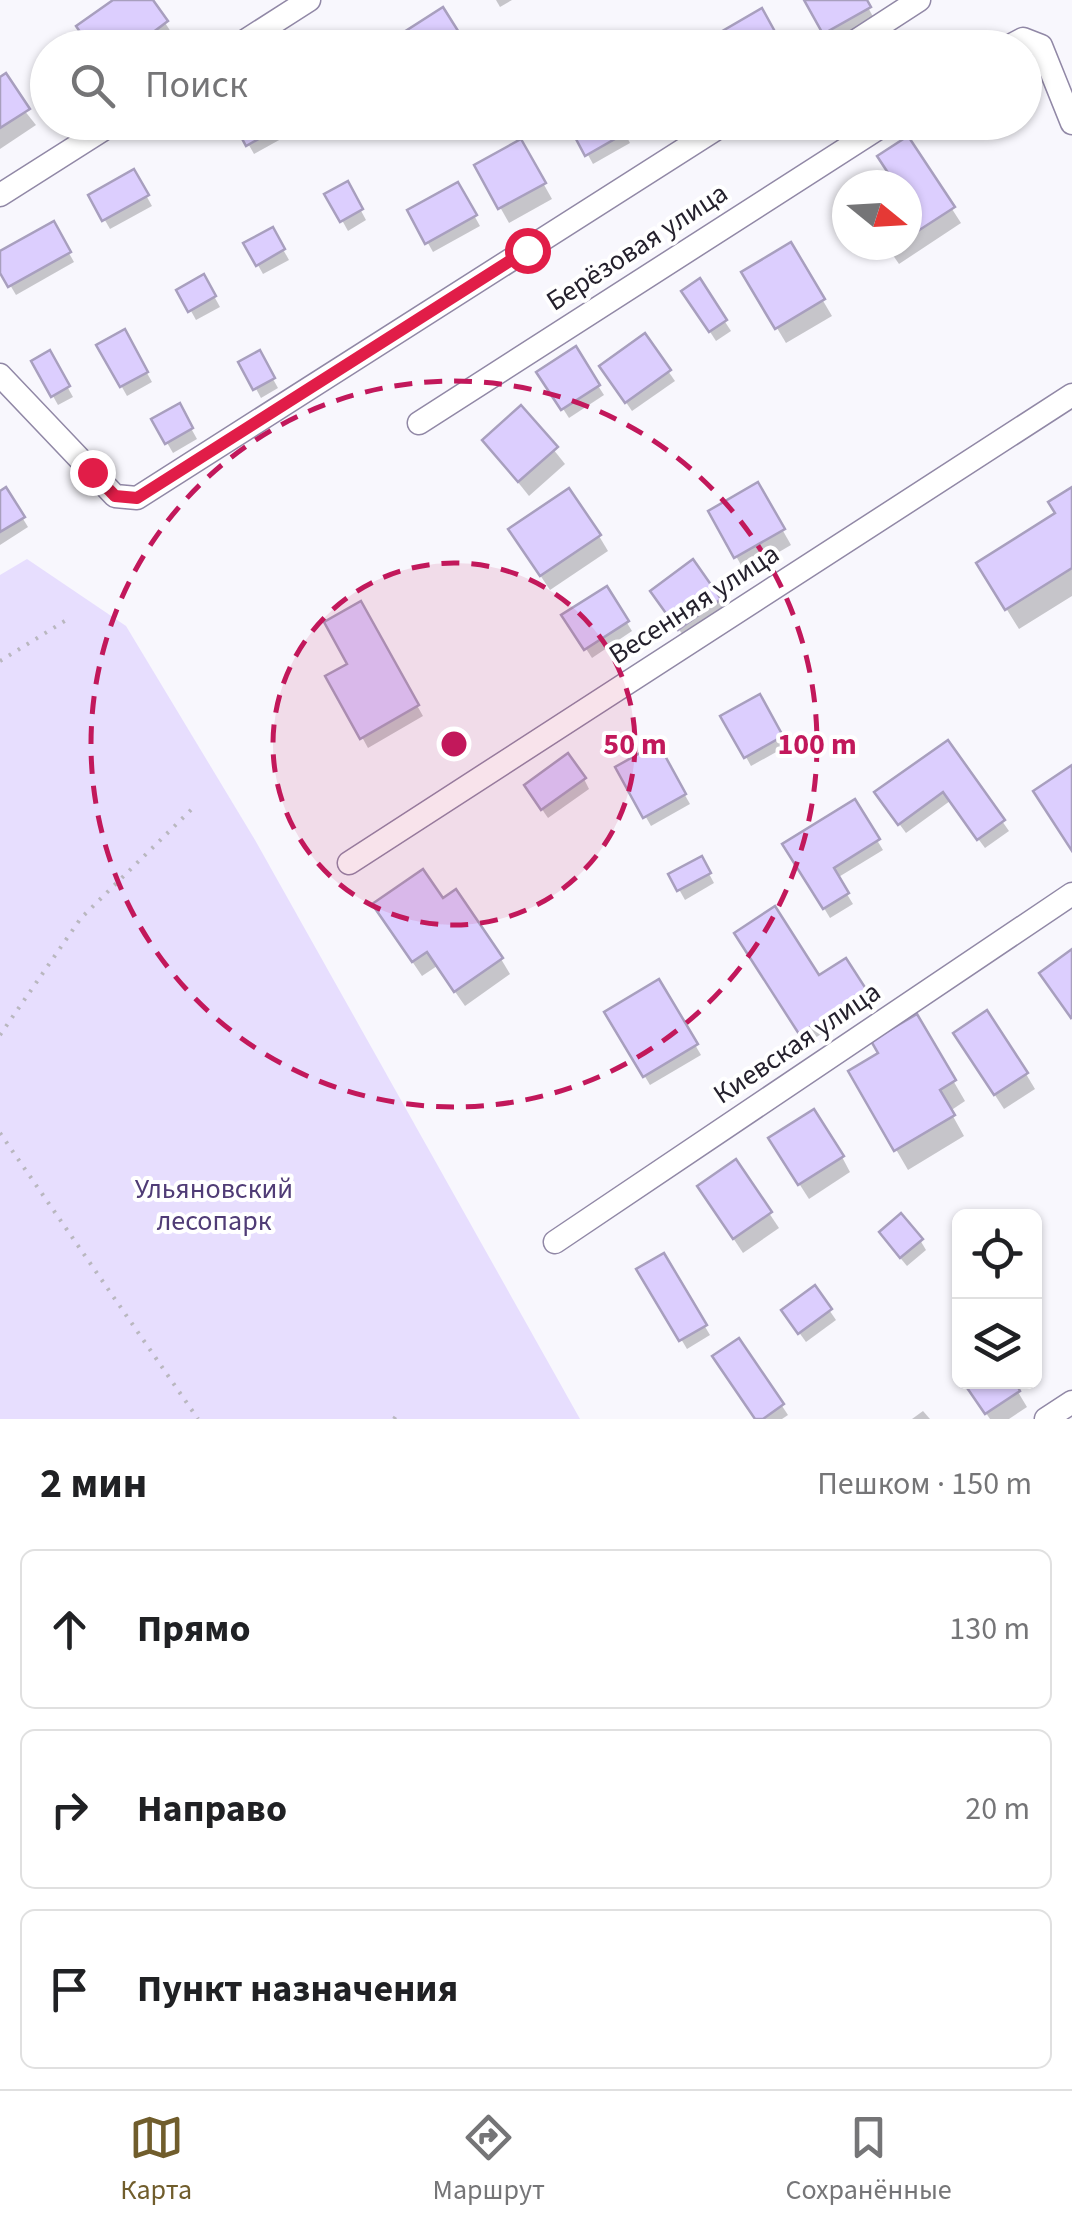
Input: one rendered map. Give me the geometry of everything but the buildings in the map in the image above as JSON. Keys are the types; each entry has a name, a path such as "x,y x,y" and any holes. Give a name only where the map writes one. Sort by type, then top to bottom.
{"street":[{"path":"262,30 309,0"},
{"path":"873,30 919,0"},
{"path":"1042,48 1072,123"},
{"path":"0,196 87,140"},
{"path":"0,375 115,496 137,498 699,140"},
{"name":"Берёзовая улица","path":"419,423 860,140"},
{"name":"Весенняя улица","path":"350,864 1072,395"},
{"name":"Киевская улица","path":"555,1242 1072,894"},
{"path":"1046,1419 1072,1402"}],"path":[{"path":"0,661 68,618"},
{"path":"0,1034 81,918 195,806"},
{"path":"0,1132 198,1419"},
{"path":"394,1419 399,1411"}],"green space":[{"name":"Ульяновский лесопарк","path":"27,559 126,626 255,840 580,1419 0,1419 0,575"}],"route":[{"path":"92,472 115,496 137,498 527,250"}]}
